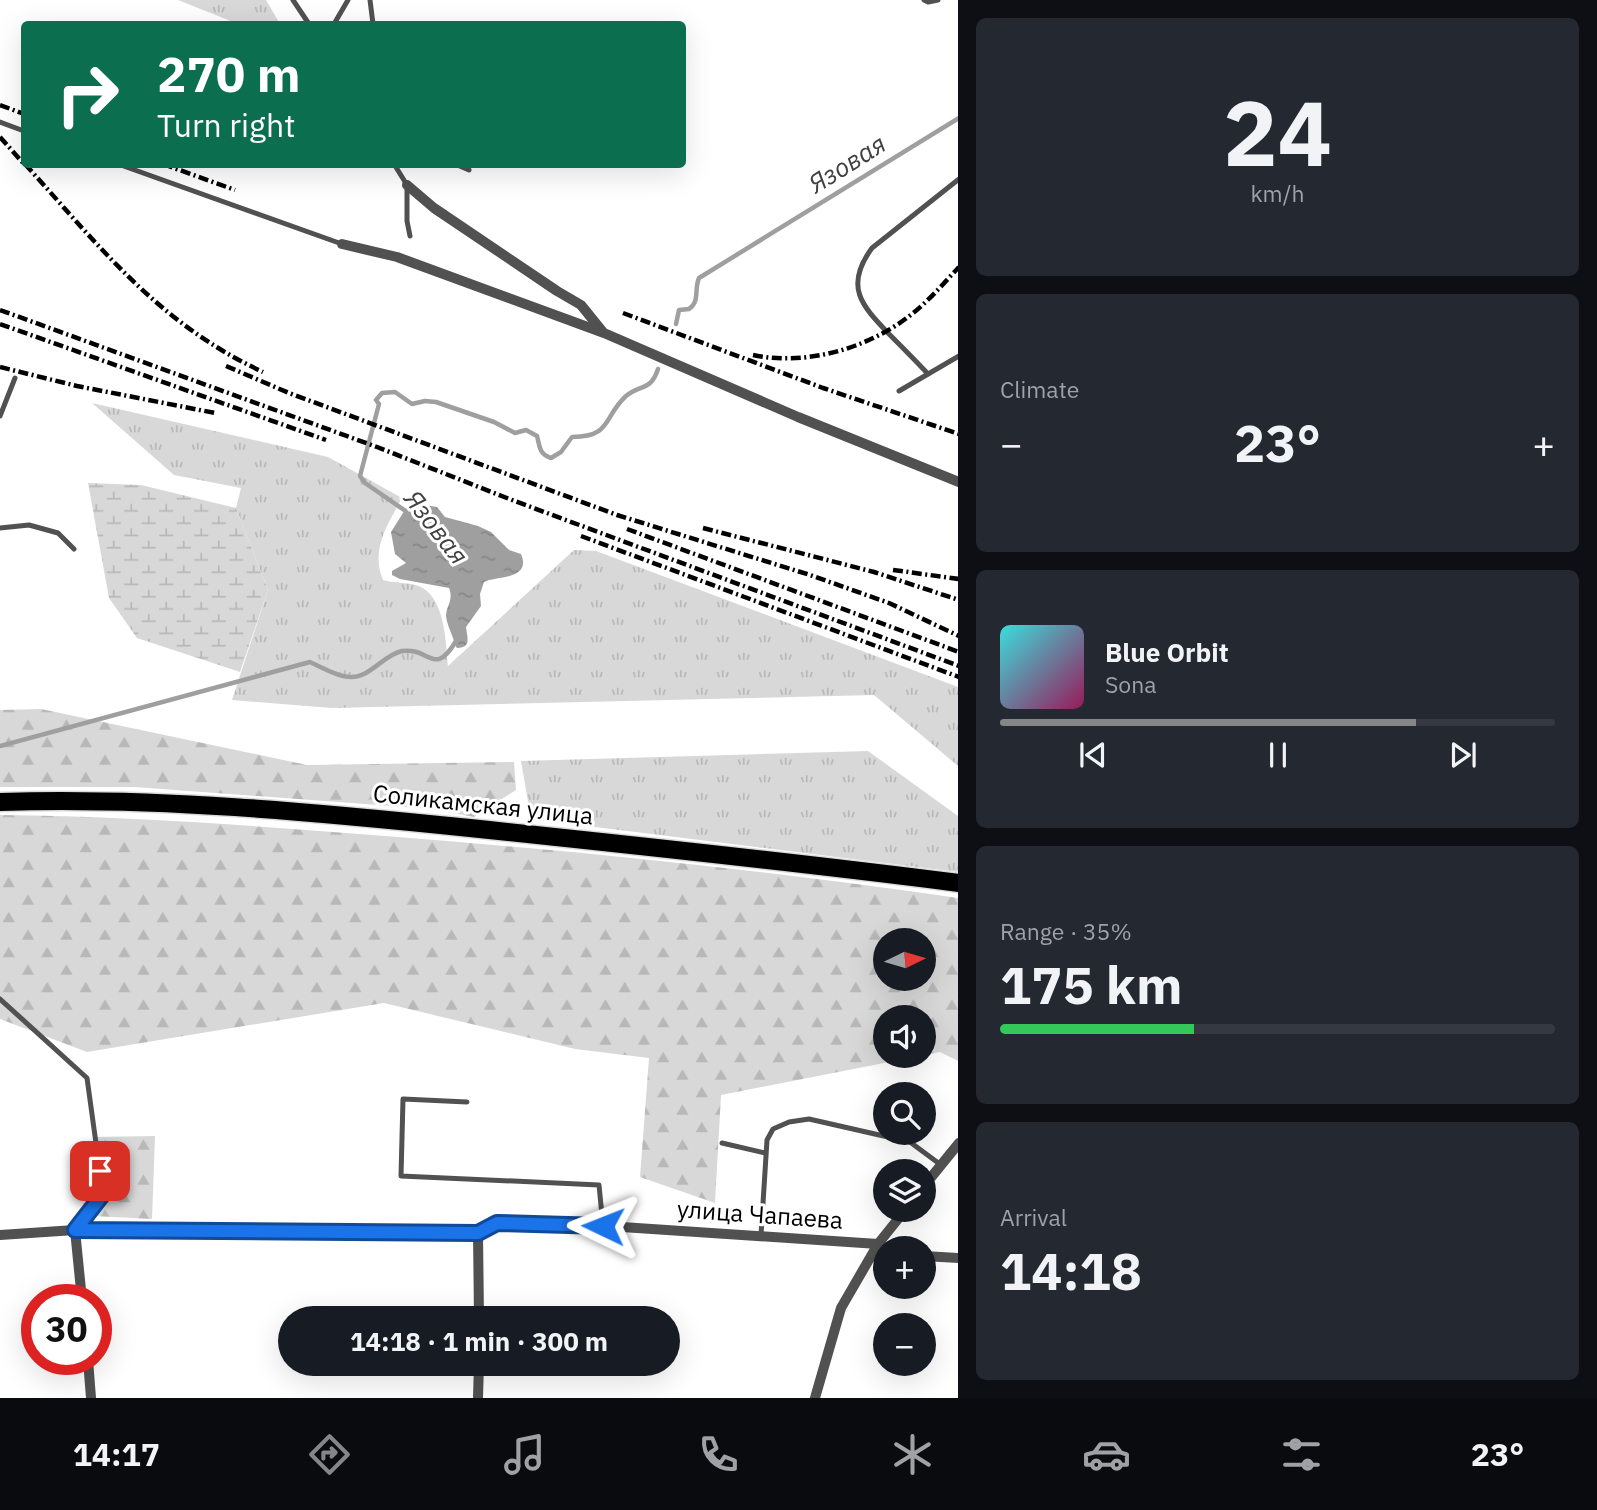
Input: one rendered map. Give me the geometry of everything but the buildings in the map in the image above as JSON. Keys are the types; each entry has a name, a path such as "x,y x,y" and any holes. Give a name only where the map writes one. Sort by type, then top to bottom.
{"main road":[{"name":"Соликамская улица","path":"0,802 57,800 225,807 364,817 758,857 958,883"}],"street":[{"path":"407,185 434,208 557,291 581,304 604,333"},
{"path":"342,244 397,257 604,333 797,417 958,482"},
{"path":"936,1171 958,1143"},
{"name":"улица Чапаева","path":"0,1235 75,1230 478,1233 497,1223 603,1226 873,1245"},
{"path":"75,1230 80,1284"},
{"path":"478,1233 479,1306"},
{"path":"936,1257 958,1258"},
{"path":"815,1398 841,1308 873,1261"},
{"path":"89,1375 91,1398"},
{"path":"478,1398 479,1376"}],"lane":[{"path":"293,0 307,21"},
{"path":"336,21 348,0"},
{"path":"370,0 373,21"},
{"path":"924,0 939,0"},
{"path":"0,122 21,130"},
{"path":"129,168 342,244"},
{"path":"396,168 407,185 407,222 410,236"},
{"path":"465,168 470,170"},
{"path":"928,374 866,310 858,292 857,277 862,261 872,248 958,179"},
{"path":"899,391 958,356"},
{"path":"0,416 15,378"},
{"path":"0,528 29,525 38,527 58,533 74,549"},
{"path":"0,999 87,1078 103,1194 75,1230"},
{"path":"467,1102 403,1099 401,1176 599,1185 603,1226"},
{"path":"761,1236 766,1140 773,1129 789,1122 809,1119 911,1142 941,1165"},
{"path":"722,1143 765,1153"}],"green space":[{"path":"178,0 266,0 278,21 230,21"},
{"path":"92,403 328,457 402,498 382,538 379,558 383,580 415,585 433,597 442,619 448,666 574,550 596,551 958,687 958,766 874,695 332,708 232,700 268,590 236,508 241,488 174,475"},
{"path":"88,483 141,485 236,508 268,590 240,672 137,638 109,598"},
{"path":"41,709 307,765 514,762 516,790 474,817 432,809 135,787 0,787 0,710"},
{"path":"868,751 958,816 958,872 531,819 521,761"},
{"path":"0,815 193,822 457,842 744,870 958,898 958,1061 940,1052 936,1053 936,1005 873,1005 873,1065 721,1095 715,1203 640,1177 649,1058 575,1049 384,1003 87,1052 0,1019"},
{"path":"155,1136 152,1219 93,1216 94,1137"}],"water":[{"path":"412,503 437,507 445,517 491,532 509,550 521,554 522,568 517,573 484,582 480,594 481,606 466,627 467,644 462,648 455,645 447,620 446,612 451,596 449,588 400,579 392,575 392,571 406,563 395,554 391,532"}],"waterway":[{"name":"Язовая","path":"676,324 679,310 689,309 694,303 699,278 958,119"},
{"name":"Язовая","path":"407,512 365,483 360,476 379,404 376,400 382,393 395,392 412,404 436,402 494,422 515,433 526,430 537,436 542,452 551,458 561,452 572,437 594,434 601,430 626,396 649,384 658,369"},
{"name":"Язовая","path":"0,746 310,662 335,674 350,677 364,674 402,651 442,658 456,641"}],"railway":[{"path":"0,105 21,113"},
{"path":"0,137 21,161"},
{"path":"29,168 106,254 162,307 226,353 263,372"},
{"path":"174,168 235,190"},
{"path":"753,355 773,358 814,356 854,346 873,338 915,312 958,268"},
{"path":"0,310 377,447 958,666"},
{"path":"623,313 823,388 958,434"},
{"path":"0,324 326,440"},
{"path":"226,366 289,393 617,515 810,575 889,603 958,636"},
{"path":"0,367 77,386 215,413"},
{"path":"703,528 874,572 958,600"},
{"path":"627,529 958,652"},
{"path":"581,536 958,677"},
{"path":"893,570 958,579"}],"route":[{"path":"100,1171 103,1194 75,1230 478,1233 497,1223 603,1226"}]}
